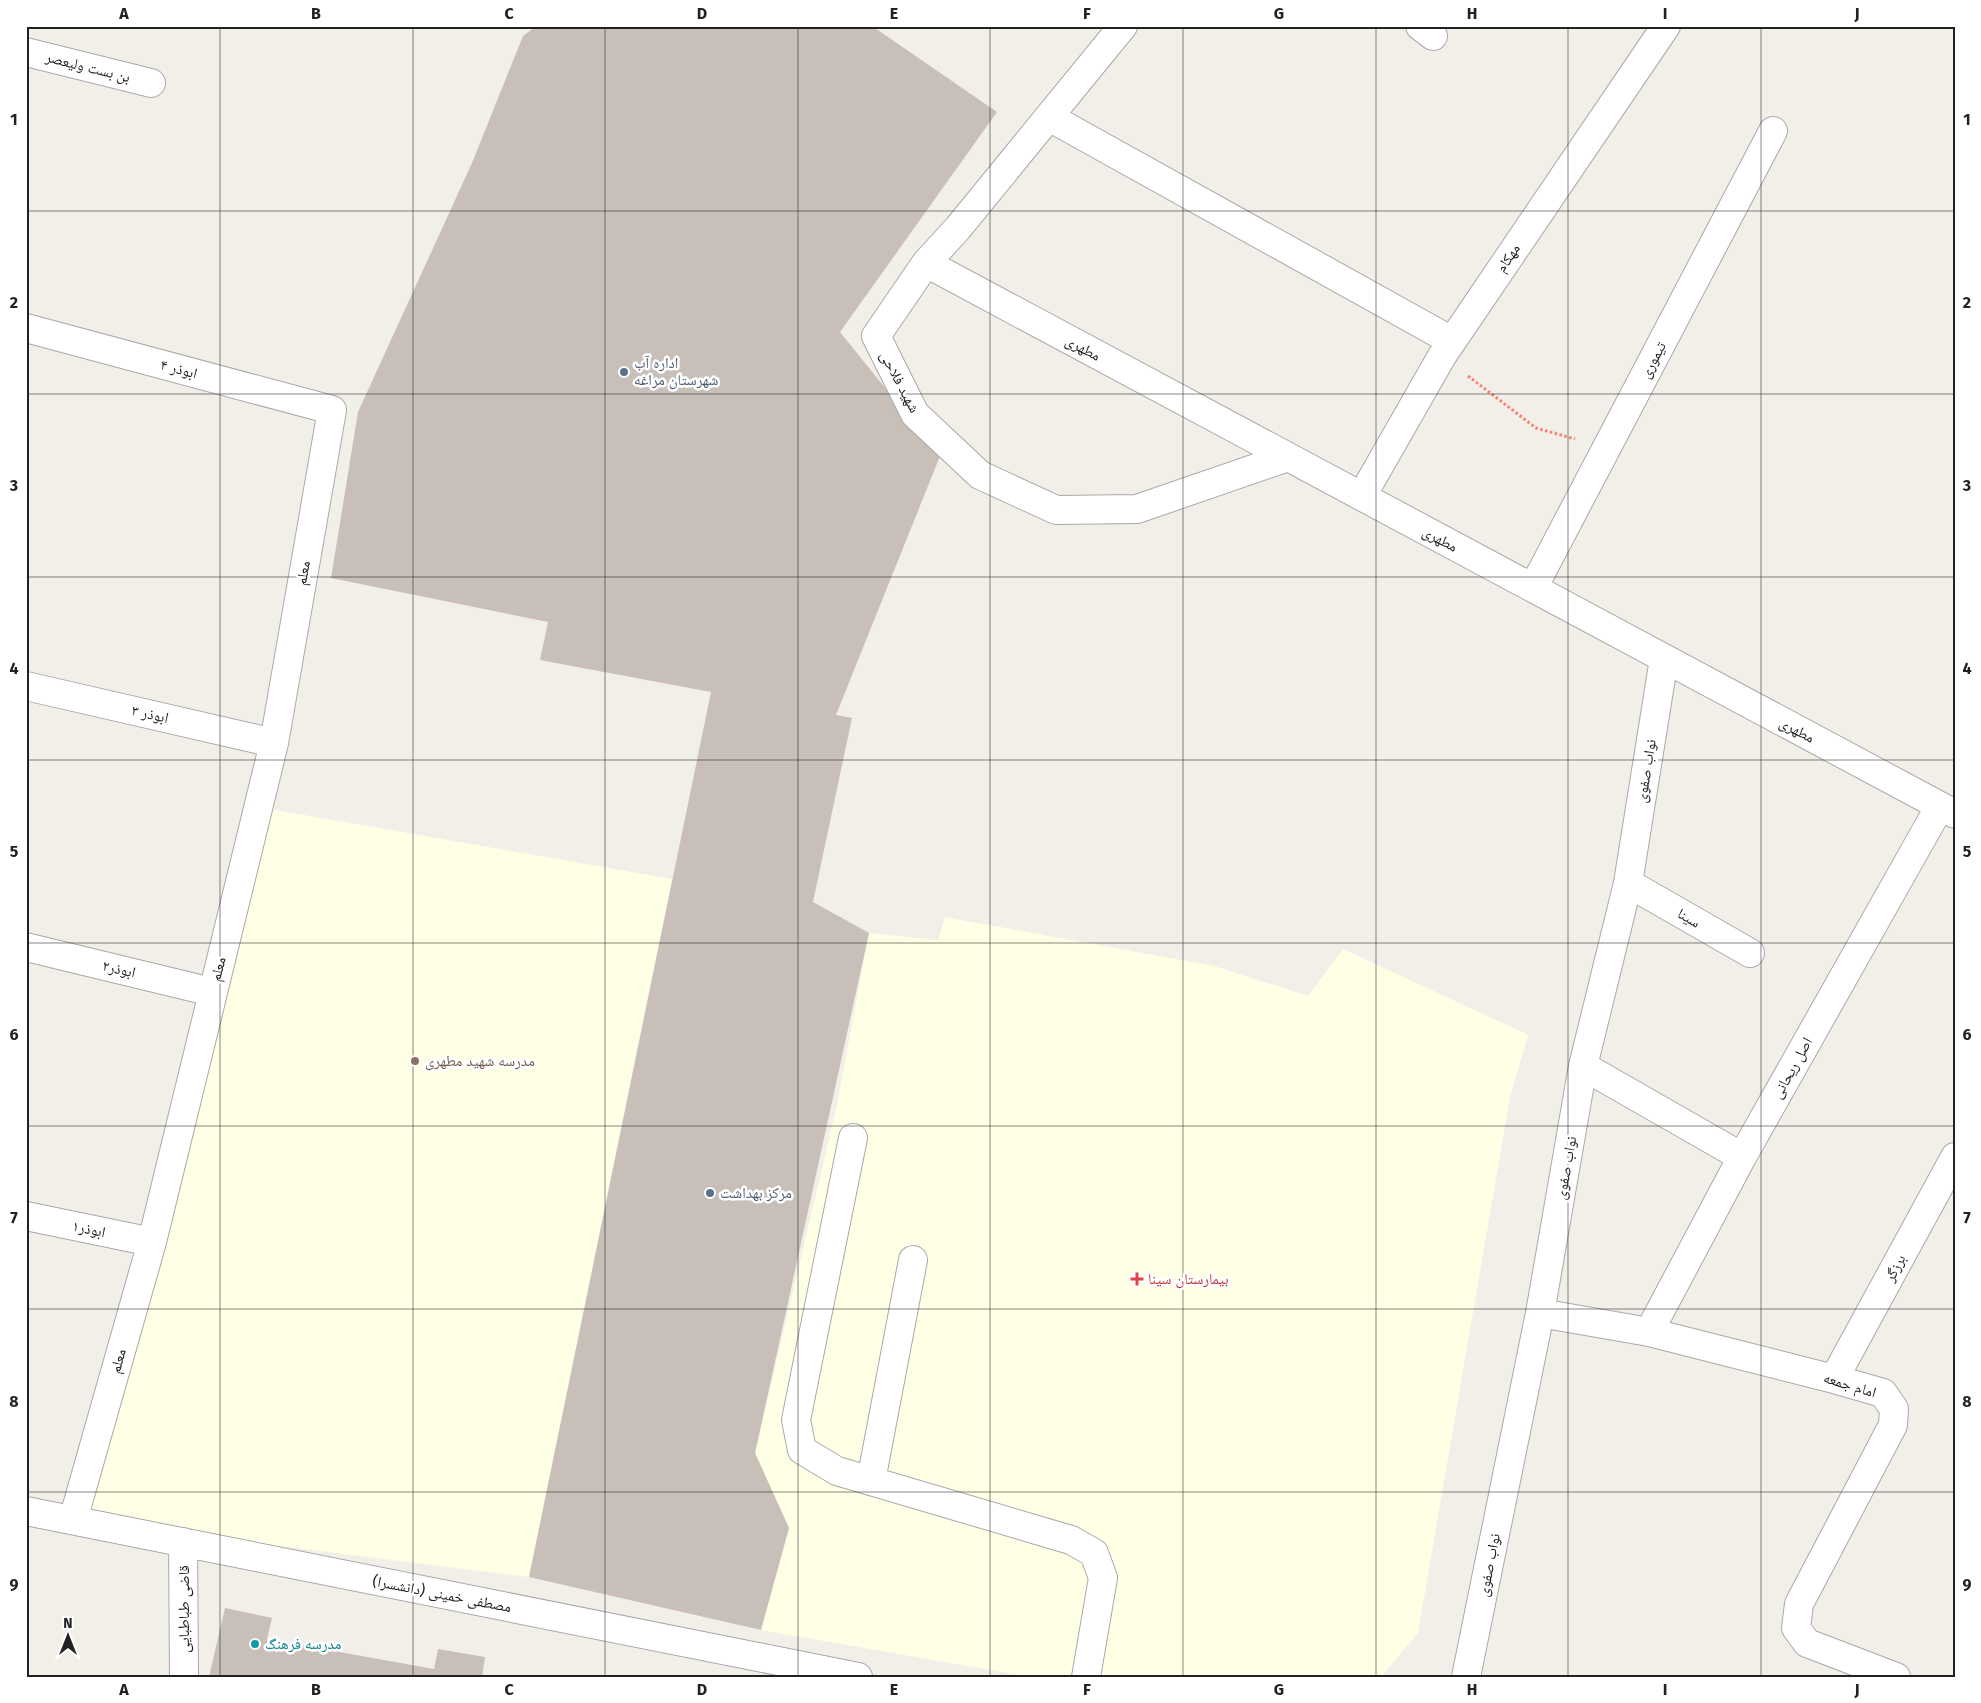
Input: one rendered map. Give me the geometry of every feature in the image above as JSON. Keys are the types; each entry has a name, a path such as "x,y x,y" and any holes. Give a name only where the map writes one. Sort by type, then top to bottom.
{"street":[{"name":"شهید فلاحی","path":"1123,26 958,228 926,263 876,336 915,414 980,475 1056,510 1137,509 1288,457"},
{"name":"مهکام","path":"1362,496 1447,348 1666,26"},
{"name":"بن بست ولیعصر","path":"26,52 150,84"},
{"path":"1049,117 1447,348"},
{"name":"تیموری","path":"1533,588 1772,131"},
{"name":"مطهری","path":"926,263 1947,810"},
{"name":"ابوذر ۴","path":"26,328 332,410"},
{"name":"معلم","path":"73,1520 152,1242 274,743 332,410"},
{"name":"نواب صفوی","path":"1466,1677 1540,1313 1583,1066 1628,884 1664,659"},
{"name":"ابوذر ۳","path":"26,686 274,743"},
{"name":"اصل ریحانی","path":"1649,1332 1742,1157 1947,810"},
{"name":"سینا","path":"1628,884 1750,953"},
{"name":"ابوذر۲","path":"26,947 212,992"},
{"path":"1583,1066 1742,1157"},
{"path":"853,1138 796,1420 802,1450 837,1471 1071,1540 1094,1553 1103,1578 1086,1677"},
{"name":"برزگر","path":"1834,1379 1955,1157"},
{"name":"ابوذر۱","path":"26,1216 152,1242"},
{"path":"871,1481 913,1260"},
{"name":"امام جمعه","path":"1540,1313 1649,1332 1834,1379 1882,1394 1894,1410 1893,1426 1799,1604 1796,1628 1807,1643 1896,1677"},
{"name":"مصطفی خمینی (دانشسرا)","path":"26,1511 858,1677"},
{"name":"قاضی طباطبایی","path":"183,1542 184,1677"}],"path":[{"path":"1447,348 1536,428 1574,438 1604,455"}],"shaded area":[{"name":"مدرسه شهید مطهری","path":"258,807 672,879 529,1577 73,1520"},
{"name":"بیمارستان سینا","path":"945,917 1214,966 1308,996 1343,949 1528,1035 1510,1097 1418,1633 1381,1677 1031,1677 761,1630 789,1528 755,1453 837,1105 869,933 938,940"}],"building":[{"name":"اداره آب شهرستان مراغه","path":"536,26 872,26 997,112 840,332 940,456 836,715 852,718 813,902 869,933 755,1453 789,1528 761,1630 529,1577 711,692 540,660 548,622 331,578 358,412 472,163 523,36"},
{"name":"مدرسه فرهنگ","path":"225,1608 272,1618 267,1639 434,1669 438,1649 485,1657 482,1677 209,1677"}],"place":[{"name":"اداره آب شهرستان مراغه","path":"624,372"},
{"name":"مدرسه شهید مطهری","path":"415,1061"},
{"name":"مرکز بهداشت","path":"710,1193"},
{"name":"بیمارستان سینا","path":"1137,1279"},
{"name":"مدرسه فرهنگ","path":"255,1644"}]}
